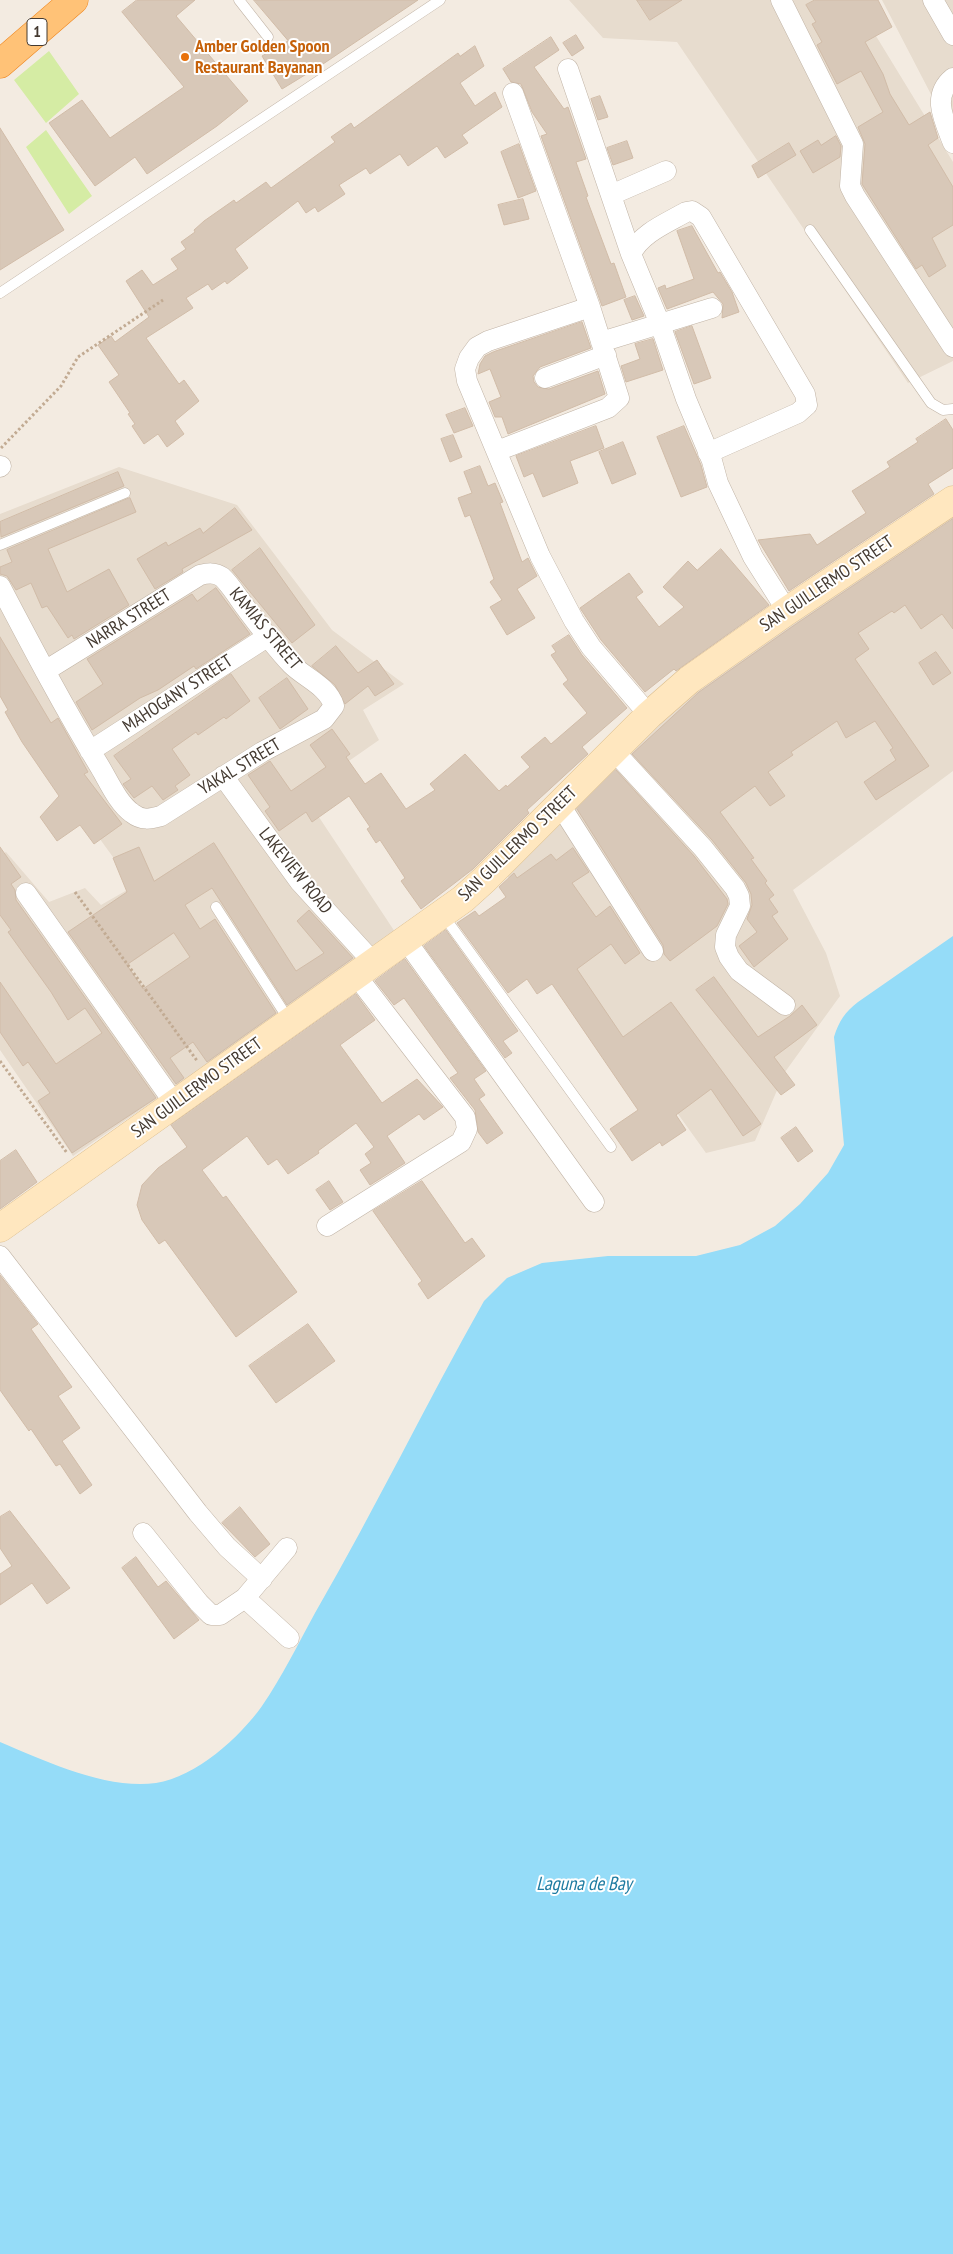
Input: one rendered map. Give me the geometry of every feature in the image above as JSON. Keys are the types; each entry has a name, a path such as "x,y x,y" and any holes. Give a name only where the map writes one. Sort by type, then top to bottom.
{"highway":[{"name":"1","path":"0,64 74,0"}],"main road":[{"name":"SAN GUILLERMO STREET","path":"0,1228 442,914 484,880 649,715 689,680 786,611 953,500"}],"street":[{"path":"781,0 853,144 850,186 953,347"},
{"path":"933,0 953,35"},
{"path":"568,69 631,254 660,324 736,526 786,611"},
{"path":"953,78 940,92 940,101 953,143"},
{"path":"497,451 608,408 616,402 619,393 513,93"},
{"path":"611,195 666,171"},
{"path":"631,254 636,245 645,236 686,212 692,211 701,217 805,394 807,405 798,414 708,454"},
{"path":"590,307 488,341 477,347 469,358 465,369 467,381 540,556 574,621 591,646 649,715"},
{"path":"545,378 603,348 660,324 712,308"},
{"name":"KAMIAS STREET","path":"216,574 228,583 267,637 292,665 325,691 332,698 334,706"},
{"name":"NARRA STREET","path":"45,671 200,575 216,574"},
{"path":"0,586 90,750"},
{"name":"MAHOGANY STREET","path":"90,750 267,637"},
{"name":"YAKAL STREET","path":"90,750 123,803 132,813 140,818 149,819 161,816 275,745 324,719 334,706"},
{"path":"614,751 703,848 735,888 739,896 740,906 726,935 725,948 739,971 785,1005"},
{"name":"LAKEVIEW ROAD","path":"223,776 364,968 464,1117 467,1129 461,1142 328,1226"},
{"path":"560,805 653,951"},
{"path":"26,893 175,1104"},
{"path":"405,939 594,1202"},
{"path":"0,1256 198,1513 227,1547 262,1579"},
{"path":"143,1533 199,1603 211,1615 220,1616 245,1598 287,1548"},
{"path":"245,1598 289,1638"}],"lane":[{"path":"239,0 268,37"},
{"path":"0,294 440,0"},
{"path":"810,230 931,403 942,410 953,409"},
{"path":"0,545 125,493"},
{"path":"216,908 290,1021"},
{"path":"442,914 611,1147"}],"path":[{"path":"0,461 61,386 78,357 163,300"},
{"path":"75,892 210,1079"},
{"path":"0,1061 80,1172"}],"shaded area":[{"path":"569,0 854,0 953,162 953,361 908,383 677,42 603,38"},
{"path":"882,0 953,0 953,138 936,104"},
{"path":"119,467 237,505 332,630 404,684 363,710 379,740 303,793 397,935 73,1156 0,1050 0,856 6,852 49,902 85,888 101,905 134,886 28,740 0,688 0,514"},
{"path":"953,505 953,771 793,890 826,953 840,996 785,1072 755,1141 706,1153 505,873 705,674"}],"green space":[{"path":"49,51 79,94 46,123 14,80"},
{"path":"46,130 92,196 69,214 26,147"}],"water":[{"name":"Laguna de Bay","path":"953,936 953,2254 0,2254 0,1742 76,1772 117,1782 137,1784 156,1783 171,1779 186,1773 216,1754 253,1718 283,1672 484,1301 507,1278 542,1263 608,1256 696,1256 740,1245 775,1226 800,1204 828,1173 844,1145 834,1037 840,1022 849,1009 858,1002"}],"building":[{"path":"137,0 195,0 176,16 248,101 217,126 147,174 135,157 95,186 49,123 82,100 110,138 184,87 122,12"},
{"path":"254,0 418,0 323,64 282,89 262,56 288,41"},
{"path":"637,0 682,0 650,20"},
{"path":"815,0 878,0 892,27 865,42 883,74 890,94 909,125 930,112 938,138 928,145 953,187 953,225 932,238 946,266 929,277 922,265 916,269 862,184 865,144 858,127 883,112 861,71 837,84 817,45 822,42 812,24 816,22 806,5"},
{"path":"576,35 584,48 572,56 563,43"},
{"path":"551,37 559,50 534,67 564,109 568,107 586,159 576,162 588,196 586,197 611,264 614,263 626,297 602,306 541,136 547,134 532,112 521,84 511,82 503,69"},
{"path":"475,46 484,66 460,83 475,106 495,92 502,107 462,135 468,143 445,158 437,146 408,166 400,154 370,174 366,168 339,185 345,194 318,212 315,207 306,213 298,201 235,249 248,268 227,284 225,281 212,290 208,284 186,298 193,308 146,338 179,384 184,380 199,401 175,421 184,434 167,447 158,434 144,444 132,426 135,424 128,414 130,413 109,382 119,375 98,345 111,336 115,342 149,317 126,281 142,270 153,285 178,269 171,259 186,249 181,242 195,232 194,230 204,221 234,200 236,203 266,182 271,188 335,142 331,137 351,123 354,128 458,53 460,56"},
{"path":"600,96 608,117 598,120 591,99"},
{"path":"0,128 64,230 0,270"},
{"path":"836,136 841,146 840,157 813,173 800,151 818,140 821,145"},
{"path":"627,141 633,158 613,165 607,148"},
{"path":"789,143 796,155 758,178 752,166"},
{"path":"519,144 536,191 518,198 501,152"},
{"path":"523,199 529,219 504,225 498,205"},
{"path":"692,226 718,273 720,272 732,292 739,312 722,318 723,304 713,292 667,309 658,288 665,285 666,289 694,279 677,231"},
{"path":"635,296 644,316 632,320 624,300"},
{"path":"582,322 591,348 540,367 533,376 534,382 538,387 549,389 598,371 605,394 508,434 502,417 495,417 489,402 501,397 490,369 478,374 480,364 485,356"},
{"path":"692,326 711,378 694,384 675,332"},
{"path":"653,339 663,370 626,382 621,366 640,359 635,344"},
{"path":"465,408 473,426 454,433 446,415"},
{"path":"946,419 953,430 953,468 928,484 934,494 789,591 758,540 810,534 817,545 866,513 852,491 890,467 887,462 918,442 916,439"},
{"path":"596,426 604,448 570,461 578,483 543,497 533,473 524,477 516,456"},
{"path":"684,426 701,465 707,487 681,497 657,437"},
{"path":"453,435 462,457 450,462 441,439"},
{"path":"623,442 636,474 612,484 599,452"},
{"path":"480,466 488,486 495,483 503,502 500,503 522,562 528,558 537,576 517,589 535,618 507,635 490,607 502,600 490,582 494,579 470,515 465,517 458,498 472,493 464,472"},
{"path":"118,472 124,486 1,537 0,522"},
{"path":"130,498 136,512 48,549 67,592 109,569 129,605 74,639 72,635 68,638 47,606 42,608 31,583 16,590 7,576 0,574 0,567 12,562 7,550"},
{"path":"235,508 252,530 182,569 183,572 155,589 137,559 166,542 168,546 200,528 203,533"},
{"path":"953,519 953,629 942,614 921,629 905,605 858,633 869,649 855,659 929,766 876,800 864,782 896,760 890,750 893,748 875,721 846,738 837,721 791,752 793,755 768,772 785,796 770,806 755,786 720,812 754,858 751,859 767,881 765,883 774,895 769,899 778,912 772,916 788,939 754,967 739,946 757,932 747,919 752,905 751,894 746,883 712,840 632,754 699,692 796,624"},
{"path":"260,548 315,625 292,643 232,570"},
{"path":"721,549 769,605 676,671 674,669 645,692 601,640 580,608 629,573 643,592 636,597 659,627 684,607 663,587 688,561 697,570"},
{"path":"216,588 250,634 196,669 194,666 158,690 140,698 92,730 76,702 103,684 87,659 192,594 197,601"},
{"path":"569,635 582,655 627,708 582,747 588,754 527,810 529,813 473,869 421,909 401,881 405,878 380,840 376,843 367,829 370,827 349,796 312,822 306,812 279,831 265,811 270,807 248,775 270,761 291,791 326,767 310,745 332,729 350,754 346,757 365,784 381,773 406,809 435,790 430,784 465,754 499,791 506,785 507,787 530,767 521,757 545,737 551,744 587,713 563,684 568,680 551,655 556,652 552,646"},
{"path":"0,637 51,723 58,718 88,772 84,774 122,824 94,844 80,825 57,841 40,817 59,796 22,742 5,712 8,710 0,696"},
{"path":"336,646 358,673 377,660 394,684 375,696 368,686 345,704 335,685 312,666"},
{"path":"936,652 951,673 933,685 919,663"},
{"path":"231,674 250,701 226,719 224,717 198,735 196,732 172,749 190,775 175,786 178,790 163,800 152,786 134,798 123,784 131,779 114,756"},
{"path":"287,678 308,709 280,729 259,698"},
{"path":"616,770 694,856 727,899 728,904 717,926 670,961 664,954 663,945 577,809"},
{"path":"214,843 296,971 324,953 297,921 309,910 353,958 287,1005 212,888 185,905 200,929 215,919 276,1013 207,1062 193,1042 170,1058 184,1078 176,1084 68,932 127,892 113,858 139,847 154,881","holes":["174,933 190,957 143,989 127,965"]},
{"path":"0,847 21,877 11,884 15,890 16,900 156,1098 72,1153 38,1101 50,1093 28,1062 23,1066 0,1032 0,982 56,1064 102,1033 85,1008 68,1020 51,992 8,932 11,930 0,915"},
{"path":"573,848 589,872 572,883 596,917 610,906 640,953 625,964 611,944 577,969 623,1037 671,1002 761,1124 743,1136 711,1089 676,1115 686,1130 662,1146 660,1142 632,1161 610,1129 638,1110 552,984 537,994 527,979 508,993 457,923 475,911 479,916 506,897 499,887 514,873 517,878 551,854 556,860"},
{"path":"446,930 518,1031 503,1041 512,1053 505,1058 424,946"},
{"path":"405,959 486,1071 474,1079 485,1095 479,1099 503,1133 487,1144 478,1132 475,1110 450,1078 458,1073 404,998 394,1005 375,981"},
{"path":"714,977 758,1037 790,1016 802,1005 817,1025 774,1057 795,1085 781,1095 696,990"},
{"path":"356,994 375,1020 340,1045 382,1103 417,1079 443,1107 424,1120 419,1114 387,1136 405,1163 370,1185 360,1170 371,1163 365,1154 374,1147 356,1123 318,1151 319,1153 288,1174 277,1159 268,1165 247,1136 202,1170 223,1198 226,1196 297,1292 236,1337 165,1240 159,1244 142,1220 137,1205 142,1185 158,1168 187,1147 171,1125"},
{"path":"796,1127 813,1151 798,1162 781,1138"},
{"path":"16,1150 37,1182 0,1209 0,1161"},
{"path":"329,1181 343,1202 330,1210 316,1190"},
{"path":"422,1181 465,1243 472,1238 485,1256 428,1299 418,1284 422,1281 373,1211"},
{"path":"0,1275 38,1324 31,1329 72,1387 58,1396 80,1428 62,1441 92,1485 80,1494 60,1464 56,1466 31,1429 29,1431 0,1390"},
{"path":"308,1324 335,1361 276,1403 249,1366"},
{"path":"240,1507 270,1544 255,1557 222,1523"},
{"path":"10,1511 70,1588 47,1604 32,1583 0,1605 0,1574 12,1566 0,1548 0,1517"},
{"path":"136,1557 158,1587 166,1581 199,1620 174,1639 122,1568"}],"place":[{"name":"Amber Golden Spoon Restaurant Bayanan","path":"185,57"}]}
